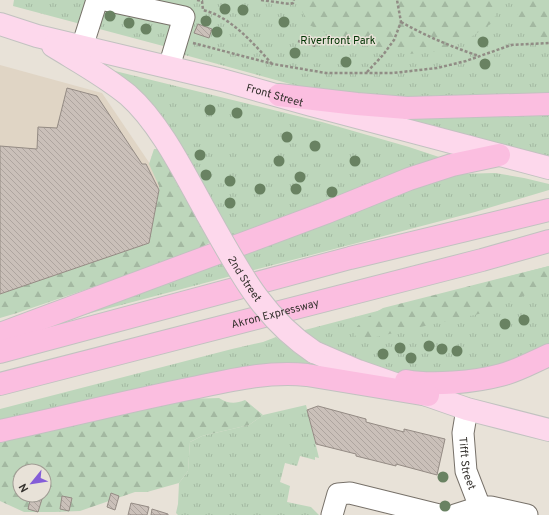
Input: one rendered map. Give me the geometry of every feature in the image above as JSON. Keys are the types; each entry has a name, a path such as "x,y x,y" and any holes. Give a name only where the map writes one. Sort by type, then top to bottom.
{"highway":[{"path":"279,95 407,108 549,104"},
{"path":"0,334 409,179 452,165 499,155"},
{"path":"0,352 350,258 549,210"},
{"name":"Akron Expressway","path":"0,384 482,260 549,241"},
{"path":"358,371 417,383 474,380 501,375 549,355"},
{"path":"0,431 97,410 130,400 261,374 290,373 308,375 428,395"}],"main road":[{"name":"Front Street","path":"0,24 37,36 222,80 549,168"},
{"name":"2nd Street","path":"37,36 102,76 128,96 149,118 166,142 244,280 262,304 297,340 314,352 358,371 467,409 549,430"}],"street":[{"path":"82,47 97,0"},
{"path":"105,0 184,17 169,67"},
{"name":"Tifft Street","path":"467,409 463,433 466,470 481,511"},
{"path":"332,515 338,494 350,493 439,515"},
{"path":"455,515 500,508 527,515"}],"path":[{"path":"198,0 202,1 203,10 214,13 238,30 273,64"},
{"path":"261,0 290,4 293,3 294,0"},
{"path":"367,73 394,40 401,22 397,0"},
{"path":"401,22 462,51 479,56"},
{"path":"298,41 316,46"},
{"path":"191,43 273,64 326,73 393,73 437,68 511,45 549,43"}],"shaded area":[{"path":"0,65 102,93 167,189 154,249 0,299"}],"green space":[{"name":"Riverfront Park","path":"14,0 549,0 549,97 478,97 442,95 409,98 305,88 181,54 182,51 13,6"},
{"path":"304,0 502,0 492,23 471,37 442,51 409,54 343,41 307,24 301,8"},
{"path":"526,0 549,0 549,37 541,39 521,26 514,4"},
{"path":"115,71 322,122 442,158 231,238 114,74"},
{"path":"549,114 549,156 509,147 403,118 525,116"},
{"path":"154,149 159,149 166,156 175,180 210,242 204,246 152,267 0,318 0,294 149,243 159,186 149,164"},
{"path":"495,173 549,184 549,190 475,212 68,319 394,194 456,174"},
{"path":"549,266 549,348 495,370 418,376 398,373 361,365 337,355 301,331"},
{"path":"549,266 549,285 483,313 358,341 353,331 364,319 383,308"},
{"path":"276,337 294,352 322,367 0,424 0,409 263,342"},
{"path":"219,398 232,403 245,400 263,415 249,425 202,436 190,442 188,471 179,483 147,492 135,492 80,511 24,512 0,501 0,443 46,430 188,399"},
{"path":"306,405 319,458 315,457 315,460 300,456 297,466 285,463 280,482 290,486 287,502 311,507 319,515 178,515 176,513 179,483 188,471 190,442 202,436 249,425 263,415"}],"building":[{"path":"198,24 212,29 209,38 194,33"},
{"path":"67,88 97,96 142,164 146,164 159,190 149,243 0,294 0,146 37,149 38,127 57,128"},
{"path":"318,406 366,419 366,422 404,432 404,429 445,439 437,475 396,464 396,466 356,456 356,454 316,444 307,410"},
{"path":"111,493 119,496 115,510 107,507"},
{"path":"62,496 72,498 69,511 60,509"},
{"path":"29,503 41,503 38,512 28,509"},
{"path":"131,503 149,507 147,515 128,515"},
{"path":"152,509 168,514 168,515 151,515"}]}
